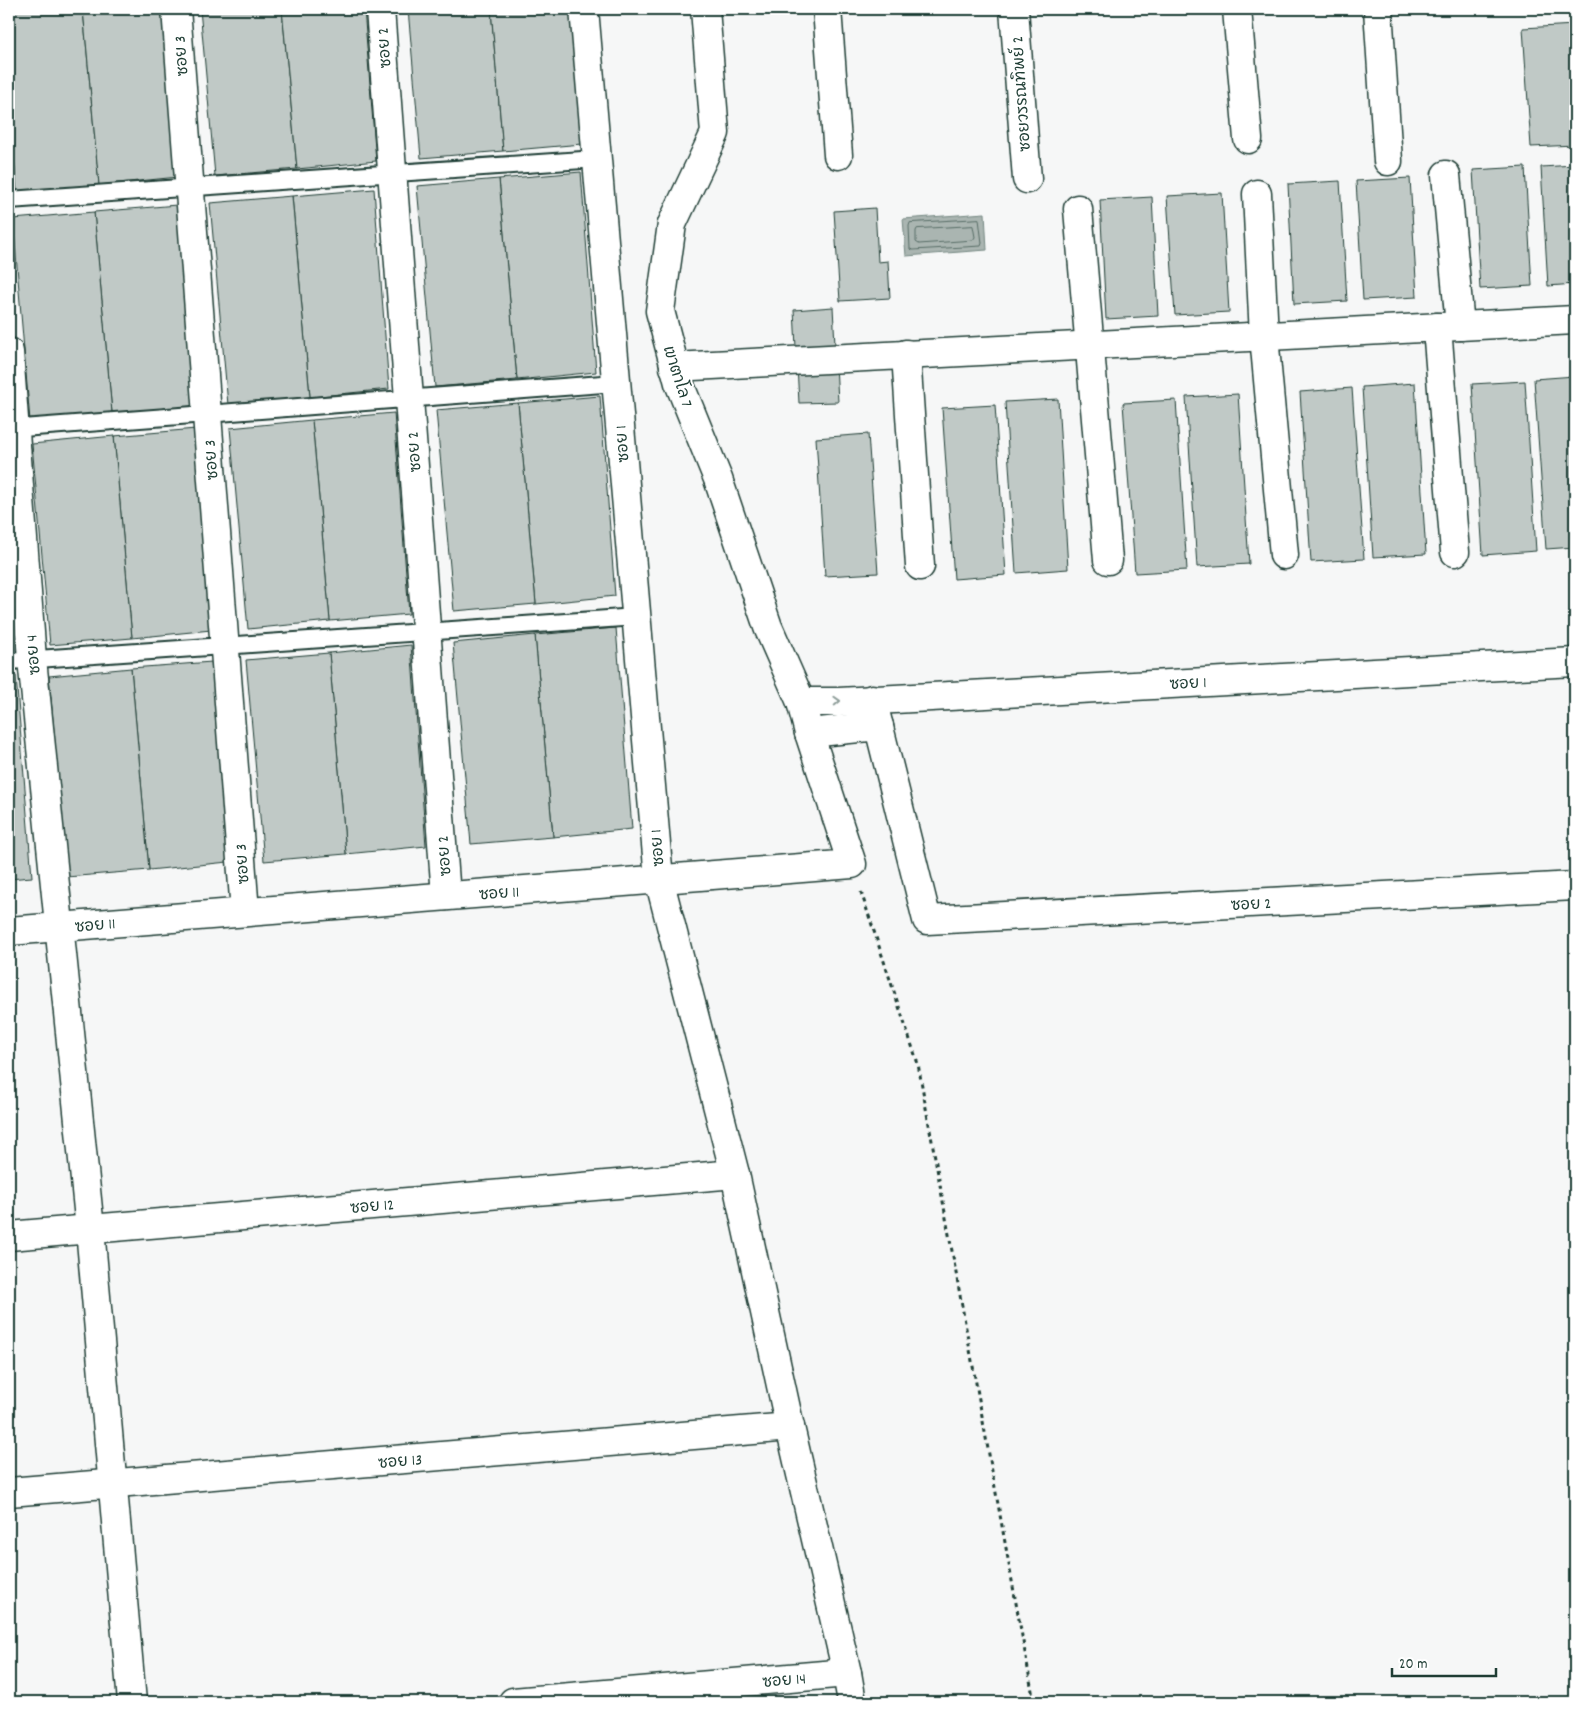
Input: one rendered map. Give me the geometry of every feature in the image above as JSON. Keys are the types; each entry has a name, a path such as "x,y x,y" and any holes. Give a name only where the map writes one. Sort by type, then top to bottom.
{"street":[{"name":"ซอย 3","path":"176,9 245,912"},
{"name":"ซอย 2","path":"380,9 446,896"},
{"name":"ซอย 1","path":"584,9 659,879 735,1174 852,1702"},
{"name":"เขาตาโล 7","path":"705,9 715,133 672,224 660,311 679,383 718,480 768,627 801,702 809,733"},
{"path":"827,9 838,155"},
{"name":"ซอยวรรณทิพย์ 2","path":"1014,9 1027,180"},
{"path":"1237,9 1248,139"},
{"path":"1378,9 1388,161"},
{"path":"1446,175 1448,327 1455,552"},
{"path":"1257,194 1264,336 1284,555"},
{"path":"1078,209 1108,560"},
{"path":"674,367 1575,320"},
{"name":"ซอย 4","path":"9,352 20,660 59,927 90,1229 132,1702"},
{"path":"906,354 920,566"},
{"name":"ซอย 1","path":"801,702 839,702 872,698 1575,662"},
{"path":"852,864 809,733 879,726 872,698"},
{"name":"ซอย 2","path":"879,726 927,920 1575,886"},
{"name":"ซอย 11","path":"9,931 852,864"},
{"name":"ซอย 12","path":"9,1236 735,1174"},
{"name":"ซอย 13","path":"9,1492 790,1427"},
{"name":"ซอย 14","path":"513,1702 847,1673"}],"lane":[{"path":"9,200 597,159"},
{"path":"12,429 616,383"},
{"path":"20,660 636,617"}],"path":[{"path":"852,864 918,1064 1034,1702"}],"water":[{"path":"985,213 987,250 906,256 903,219"}],"building":[{"path":"9,9 83,9 99,185 17,192 9,99"},
{"path":"83,9 166,9 178,177 99,185"},
{"path":"200,9 282,9 297,169 215,176"},
{"path":"282,9 364,9 376,161 297,169"},
{"path":"408,9 491,9 503,151 421,158"},
{"path":"491,9 572,9 582,144 503,151"},
{"path":"1575,25 1575,145 1531,147 1523,28"},
{"path":"1575,165 1575,284 1548,286 1541,167"},
{"path":"1525,167 1532,286 1480,289 1473,170"},
{"path":"581,172 596,372 517,380 499,179"},
{"path":"1410,178 1417,297 1363,300 1356,181"},
{"path":"499,179 517,380 435,387 417,186"},
{"path":"1340,181 1347,301 1294,304 1288,184"},
{"path":"374,189 389,389 310,397 292,196"},
{"path":"1222,193 1229,312 1175,315 1167,196"},
{"path":"292,196 310,397 228,405 210,203"},
{"path":"1152,197 1158,316 1106,319 1100,200"},
{"path":"177,205 192,406 112,413 94,212"},
{"path":"875,208 878,262 888,261 890,298 840,301 834,211"},
{"path":"94,212 112,413 30,421 13,219"},
{"path":"833,307 838,402 799,403 794,310"},
{"path":"1575,376 1575,547 1546,549 1534,379"},
{"path":"1525,381 1536,551 1483,555 1472,384"},
{"path":"1415,383 1426,554 1373,557 1362,387"},
{"path":"1352,388 1364,559 1311,562 1300,392"},
{"path":"1238,394 1249,564 1197,567 1186,397"},
{"path":"600,396 615,596 536,604 518,403"},
{"path":"1058,399 1068,569 1016,573 1005,402"},
{"path":"1176,400 1187,570 1135,573 1123,403"},
{"path":"518,403 536,604 454,611 436,410"},
{"path":"995,405 1006,575 954,579 942,408"},
{"path":"394,413 409,614 330,621 312,420"},
{"path":"312,420 330,621 248,629 230,428"},
{"path":"196,429 211,630 132,638 114,436"},
{"path":"868,434 878,573 825,576 816,438"},
{"path":"114,436 132,638 50,645 32,444"},
{"path":"9,562 16,644 9,645"},
{"path":"616,628 632,829 553,837 535,635"},
{"path":"535,635 553,837 471,844 453,643"},
{"path":"411,645 426,846 346,854 329,653"},
{"path":"329,653 346,854 264,861 246,660"},
{"path":"212,662 228,862 149,870 131,668"},
{"path":"131,668 149,870 67,877 49,676"},
{"path":"9,676 16,676 32,877 9,879"}]}
